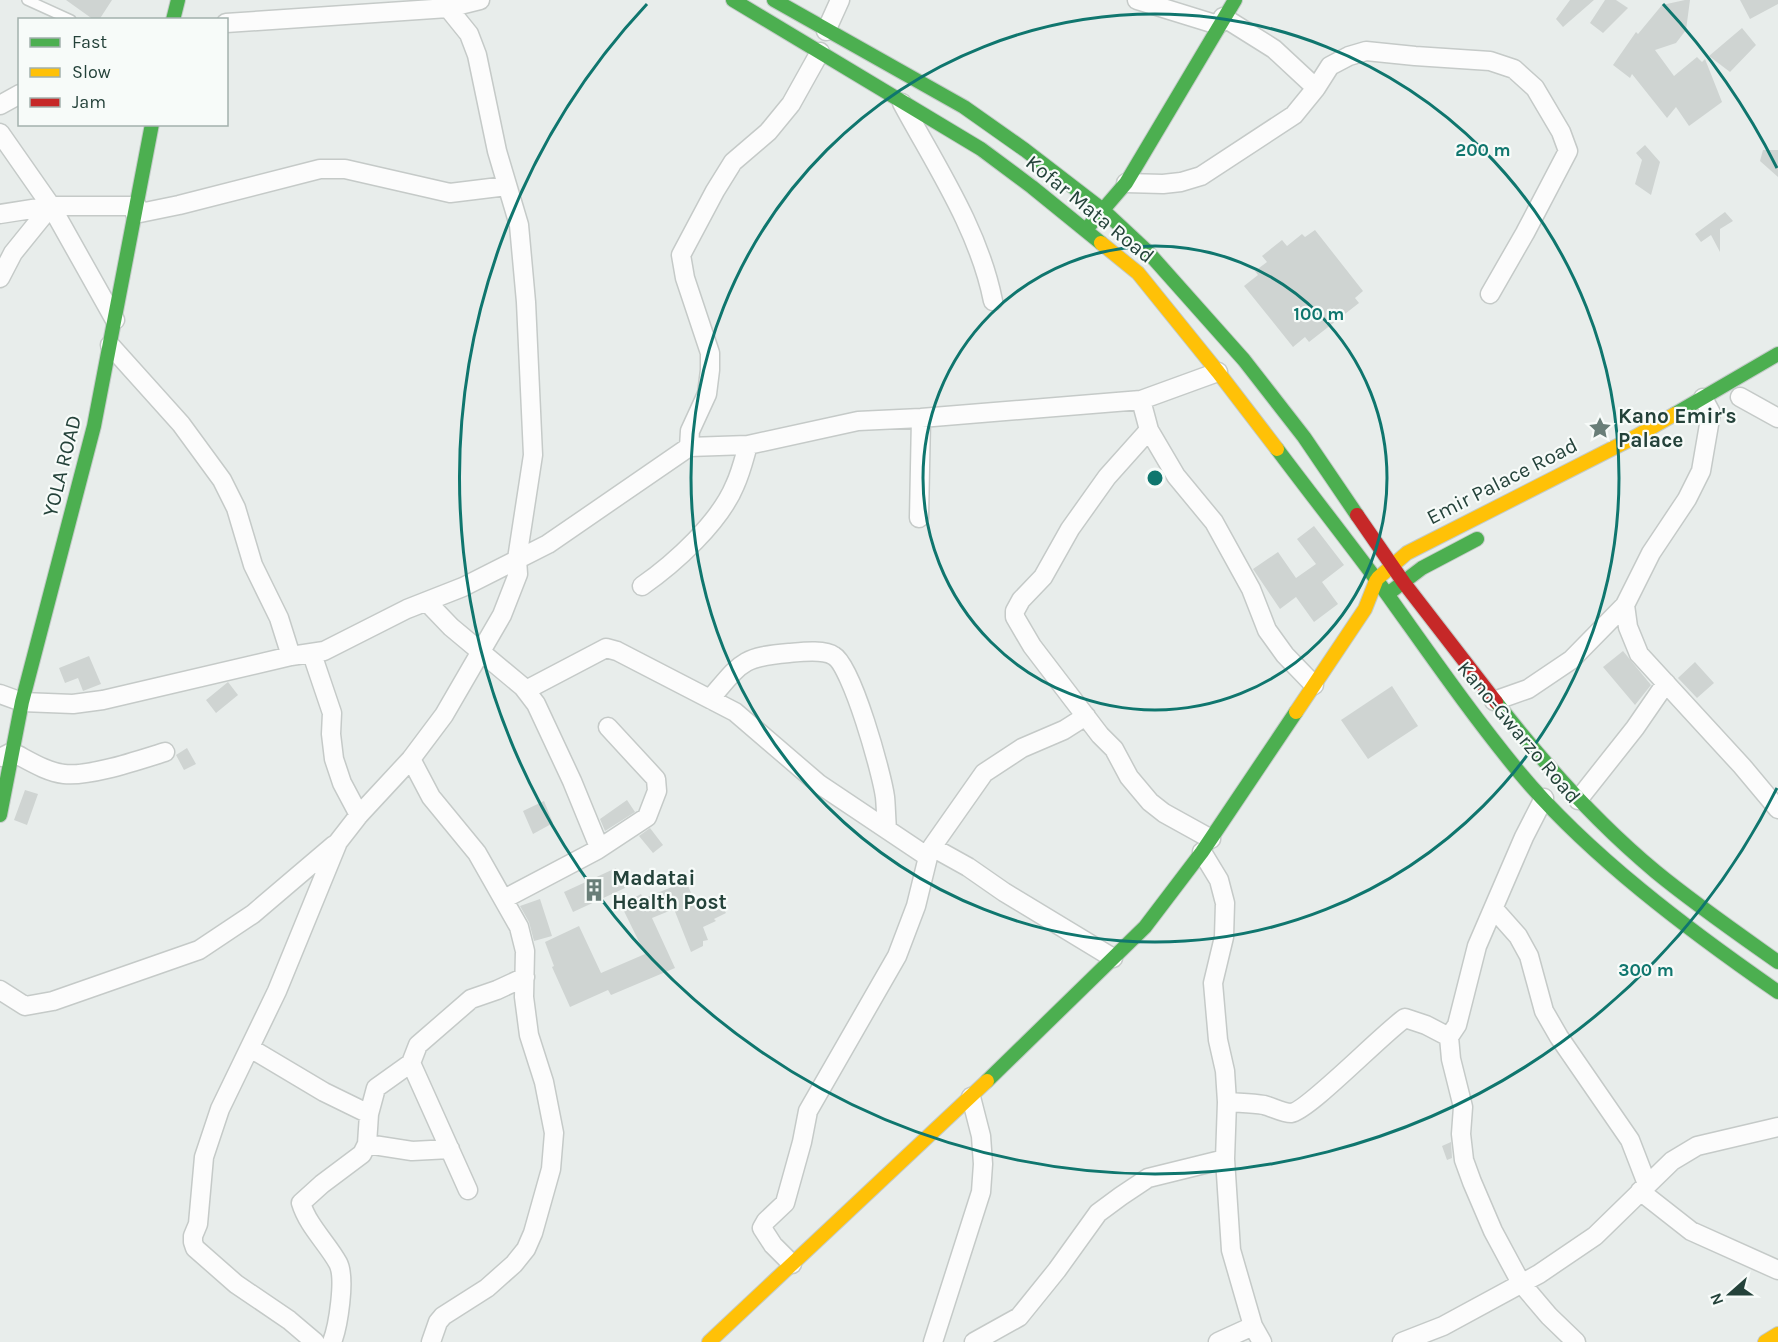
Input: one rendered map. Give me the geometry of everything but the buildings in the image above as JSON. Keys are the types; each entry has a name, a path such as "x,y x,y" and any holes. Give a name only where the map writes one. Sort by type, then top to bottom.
{"main road":[{"path":"173,18 177,0"},
{"name":"Kofar Mata Road","path":"733,0 981,149 1032,187 1137,273 1218,372 1387,594"},
{"name":"Kofar Mata Road","path":"774,0 964,107 1103,210 1147,251 1244,360 1305,437 1404,583"},
{"path":"1084,230 1126,183 1234,0"},
{"name":"YOLA ROAD","path":"0,815 6,755 85,463 152,126"},
{"name":"Emir Palace Road","path":"1691,424 1721,404 1778,354"},
{"name":"Emir Palace Road","path":"1376,581 1392,564 1407,553 1635,437 1759,387"},
{"name":"Emir Palace Road","path":"1365,609 1422,568 1486,534"},
{"path":"709,1342 971,1097 1145,927 1207,846 1365,609 1376,581"},
{"name":"Kano-Gwarzo Road","path":"1404,583 1522,736 1578,800 1655,871 1778,962"},
{"name":"Kano-Gwarzo Road","path":"1387,594 1432,659 1520,773 1572,828 1641,889 1778,992"},
{"path":"1765,1342 1778,1334"}],"street":[{"path":"228,23 448,8 480,0"},
{"path":"826,31 840,0"},
{"path":"1137,0 1220,21 1274,49 1316,88"},
{"path":"0,990 25,1005 53,1001 199,950 253,914 338,842 358,815 411,759 444,715 502,615 518,574 517,559 533,455 526,302 519,225 496,151 477,55 469,33 448,8"},
{"path":"1126,183 1163,184 1201,176 1294,115 1330,66 1349,56 1366,51 1490,61 1514,69 1535,88 1561,132 1568,151 1490,294"},
{"path":"689,447 690,431 706,394 710,353 685,278 681,255 733,162 768,132 791,104 820,52"},
{"path":"0,105 18,95"},
{"path":"902,102 975,240 987,273 993,300"},
{"path":"0,133 51,206 115,320"},
{"path":"0,214 51,206 136,210 189,203 320,169 345,169 450,193 507,186"},
{"path":"0,278 13,253 51,206"},
{"path":"110,345 174,416 222,480 236,508 253,565 279,618 291,656"},
{"path":"0,694 22,702 74,704 103,700 291,656 324,651 407,609 463,587 548,544 689,447 748,446 858,421 1141,400 1218,372"},
{"path":"1141,400 1149,430 1176,476 1214,522 1251,589 1267,630 1314,685"},
{"path":"1494,701 1528,689 1571,660 1625,604 1651,553 1687,499 1701,471 1721,404 1778,418"},
{"path":"919,518 921,418"},
{"path":"1149,430 1107,477 1070,529 1043,577 1021,600 1014,611 1015,617 1032,646 1114,749 1129,777 1150,802 1207,846 1219,880 1225,903 1224,937 1213,983 1218,1040 1225,1071 1227,1102 1225,1159 1231,1250 1253,1326 1262,1342"},
{"path":"642,586 691,546 717,514 735,487 748,446"},
{"path":"427,602 451,627 506,671 526,690 536,704 572,781 599,847"},
{"path":"1625,604 1628,627 1639,654 1778,809"},
{"path":"526,690 606,648 611,648 735,712 819,784 887,829 930,852 968,867 1004,892 1113,958"},
{"path":"710,699 737,667 760,656 810,651 834,655 844,666 856,692 885,795 887,829"},
{"path":"312,654 332,713 331,734 334,759 342,783 358,815"},
{"path":"1578,800 1629,737 1666,683"},
{"path":"792,1263 773,1245 762,1228 785,1203 808,1111 897,956 916,906 930,852 984,773 1022,748 1064,730 1086,716"},
{"path":"504,899 599,847 647,817 657,791 656,779 608,727"},
{"path":"6,755 65,774 120,765 165,752"},
{"path":"411,759 431,796 477,853 519,927 525,951 524,997 529,1035 544,1082 554,1133 551,1169 533,1233 526,1249 514,1264 487,1288 443,1316 438,1322 431,1342"},
{"path":"1544,798 1524,837 1476,946 1457,1025 1449,1037 1451,1059 1463,1107 1461,1134 1464,1160 1493,1231 1521,1283 1549,1316 1576,1342"},
{"path":"315,1342 289,1320 236,1284 199,1252 193,1242 198,1224 204,1157 220,1109 277,991 338,842"},
{"path":"1494,909 1518,936 1529,956 1544,1011 1559,1037 1630,1140 1644,1188 1691,1231 1778,1270"},
{"path":"332,1342 339,1318 340,1266 306,1216 301,1203 362,1154 367,1144 369,1114 376,1088 411,1063 418,1045 471,999 525,977"},
{"path":"1227,1102 1264,1105 1291,1113 1300,1109 1405,1018 1426,1025 1449,1037"},
{"path":"250,1048 324,1092 369,1114"},
{"path":"411,1063 468,1190"},
{"path":"933,1342 981,1192 983,1164 981,1136 971,1097"},
{"path":"1402,1342 1443,1326 1539,1274 1595,1236 1672,1161 1697,1146 1778,1127"},
{"path":"367,1144 412,1151 450,1149"},
{"path":"974,1342 1019,1317 1057,1270 1098,1213 1120,1196 1148,1178 1225,1159"},
{"path":"1218,1342 1253,1326"}],"lane":[{"path":"27,0 66,18"}],"traffic: fast":[{"path":"174,18 178,0"},
{"path":"733,0 981,149 1101,243"},
{"path":"774,0 964,107 1103,210 1147,251 1244,360 1304,437 1357,515"},
{"path":"1089,226 1126,183 1235,0"},
{"path":"0,815 22,702 94,426 152,126"},
{"path":"1675,414 1778,354"},
{"path":"1277,449 1485,729 1546,803 1576,833 1641,890 1710,944 1778,992"},
{"path":"1389,593 1422,568 1477,539"},
{"path":"1496,702 1533,748 1612,833 1656,872 1778,962"},
{"path":"987,1081 1145,927 1202,852 1296,712"}],"traffic: slow":[{"path":"1101,243 1138,273 1277,449"},
{"path":"1378,578 1407,553 1635,437 1675,414"},
{"path":"1296,712 1365,609 1376,581"},
{"path":"709,1342 987,1081"},
{"path":"1765,1342 1778,1334"}],"traffic: jam":[{"path":"1357,515 1404,583 1496,702"}],"place":[{"name":"Kano Emir's Palace","path":"1600,428"},
{"name":"Madatai Health Post","path":"594,890"}]}
